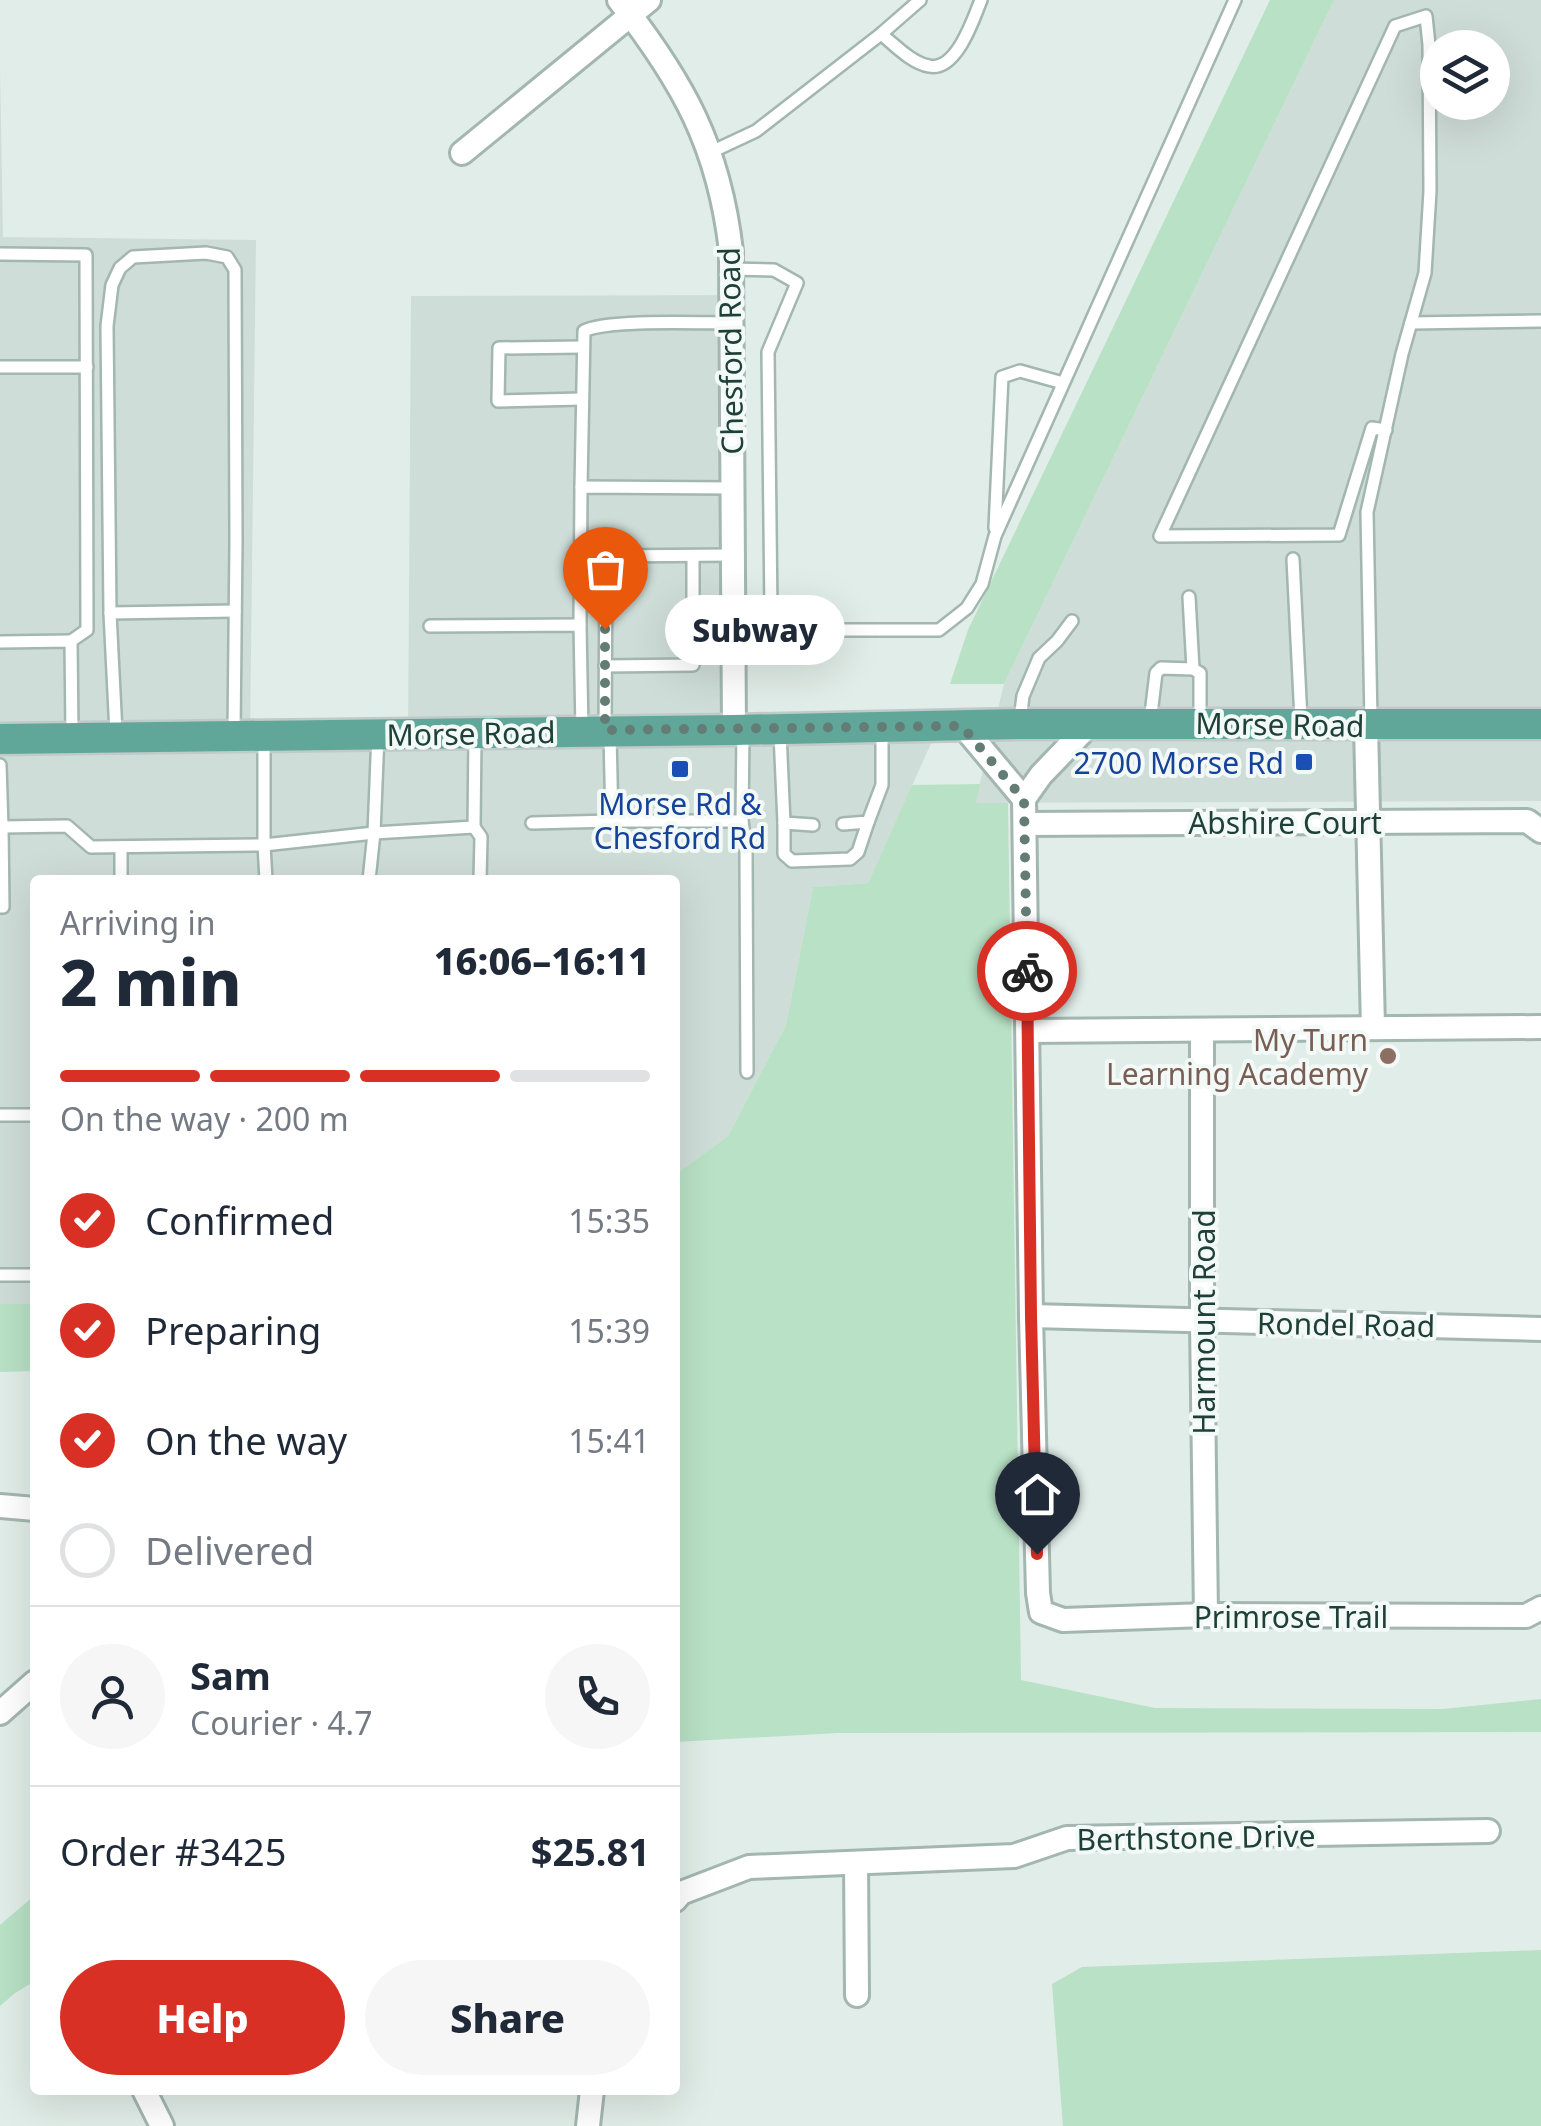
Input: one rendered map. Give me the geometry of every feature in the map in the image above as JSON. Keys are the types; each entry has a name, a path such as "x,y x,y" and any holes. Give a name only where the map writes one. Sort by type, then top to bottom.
{"main road":[{"name":"Morse Road","path":"0,740 1200,722 1368,726 1541,724"}],"street":[{"path":"462,153 633,5"},
{"name":"Chesford Road","path":"633,5 696,117 727,216 731,269 733,624 739,730"},
{"path":"1024,800 1041,775 1092,724"},
{"path":"962,726 1024,800 1031,1316"},
{"path":"1368,726 1373,1028"},
{"name":"Abshire Court","path":"1026,824 1527,822 1541,830"},
{"path":"1028,1031 1541,1027"},
{"name":"Harmount Road","path":"1202,1030 1206,1615"},
{"name":"Rondel Road","path":"1031,1316 1541,1328"},
{"name":"Primrose Trail","path":"1031,1316 1041,1612 1062,1620 1206,1615 1526,1616 1541,1608"},
{"path":"0,1506 30,1509"},
{"path":"0,1713 30,1686"},
{"name":"Berthstone Drive","path":"680,1893 749,1867 1014,1856 1067,1838 1488,1831"},
{"path":"856,1863 857,1995"},
{"path":"146,2095 162,2126"},
{"path":"588,2126 591,2095"}],"lane":[{"path":"710,153 756,131 920,0"},
{"path":"881,34 915,60 929,66 944,65 954,57 982,0"},
{"path":"693,632 733,624 762,610 771,611 803,630 939,630 967,608 982,584 995,536 1235,0"},
{"path":"1368,726 1368,512 1425,272 1430,191 1426,16 1395,26 1160,536 1339,535 1372,428 1386,430"},
{"path":"116,737 110,613 108,326 112,285 120,268 133,257 206,253 227,257 234,270 235,612 266,875"},
{"path":"0,254 86,255 87,367 87,630 72,642 0,642"},
{"path":"731,269 774,270 797,283 768,352 771,611"},
{"path":"1411,323 1541,321"},
{"path":"612,821 580,625 584,331 616,324 731,323"},
{"path":"582,346 500,348 498,401 582,399"},
{"path":"0,366 87,367"},
{"path":"995,536 1002,377 1020,370 1063,383"},
{"path":"581,487 732,488"},
{"path":"599,731 605,666 606,556 733,556"},
{"path":"605,666 694,664 693,556"},
{"path":"1293,559 1301,724"},
{"path":"1189,598 1192,670"},
{"path":"110,613 235,612"},
{"path":"1019,724 1023,696 1039,658 1072,621"},
{"path":"430,626 580,625"},
{"path":"72,642 72,738"},
{"path":"1150,723 1156,672 1161,668 1200,673 1200,722"},
{"path":"779,729 784,854 792,861 850,859 858,852 882,785 882,727"},
{"path":"739,730 746,852 747,1072"},
{"path":"475,733 474,827 481,838 480,875"},
{"path":"370,875 378,734"},
{"path":"0,765 4,907 0,907"},
{"path":"532,822 742,822"},
{"path":"843,824 868,822"},
{"path":"784,823 813,826"},
{"path":"1,829 67,826 91,847 121,847 264,844 474,827"},
{"path":"121,847 121,875"},
{"path":"0,1115 30,1115"},
{"path":"0,1276 30,1275"}],"shaded area":[{"path":"1334,0 1541,0 1541,801 975,803 1004,684"},
{"path":"0,66 3,237 256,240 250,736 408,737 411,296 731,295 737,731 938,728 868,883 813,887 786,1025 728,1136 680,1171 680,875 30,875 30,1304 0,1304"}],"green space":[{"path":"1270,0 1334,0 1004,684 950,684 968,630"},
{"path":"980,784 976,803 1008,803 1021,1680 1155,1708 1443,1709 1541,1699 1541,1732 838,1733 680,1742 680,1171 728,1136 786,1025 813,887 868,883 912,785"},
{"path":"0,1304 30,1304 30,1371 0,1372"},
{"path":"30,1899 30,1984 0,2006 0,1925"},
{"path":"1541,1950 1541,2126 1063,2126 1052,1984 1082,1967"}],"way so far":[{"path":"605,629 605,730 962,726 1024,800 1027,971"}],"place":[{"name":"Subway","path":"605,629"},
{"name":"2700 Morse Rd","path":"1304,762"},
{"name":"Morse Rd & Chesford Rd","path":"680,769"},
{"name":"My Turn Learning Academy","path":"1388,1056"}],"route":[{"path":"1027,971 1037,1554"}]}
